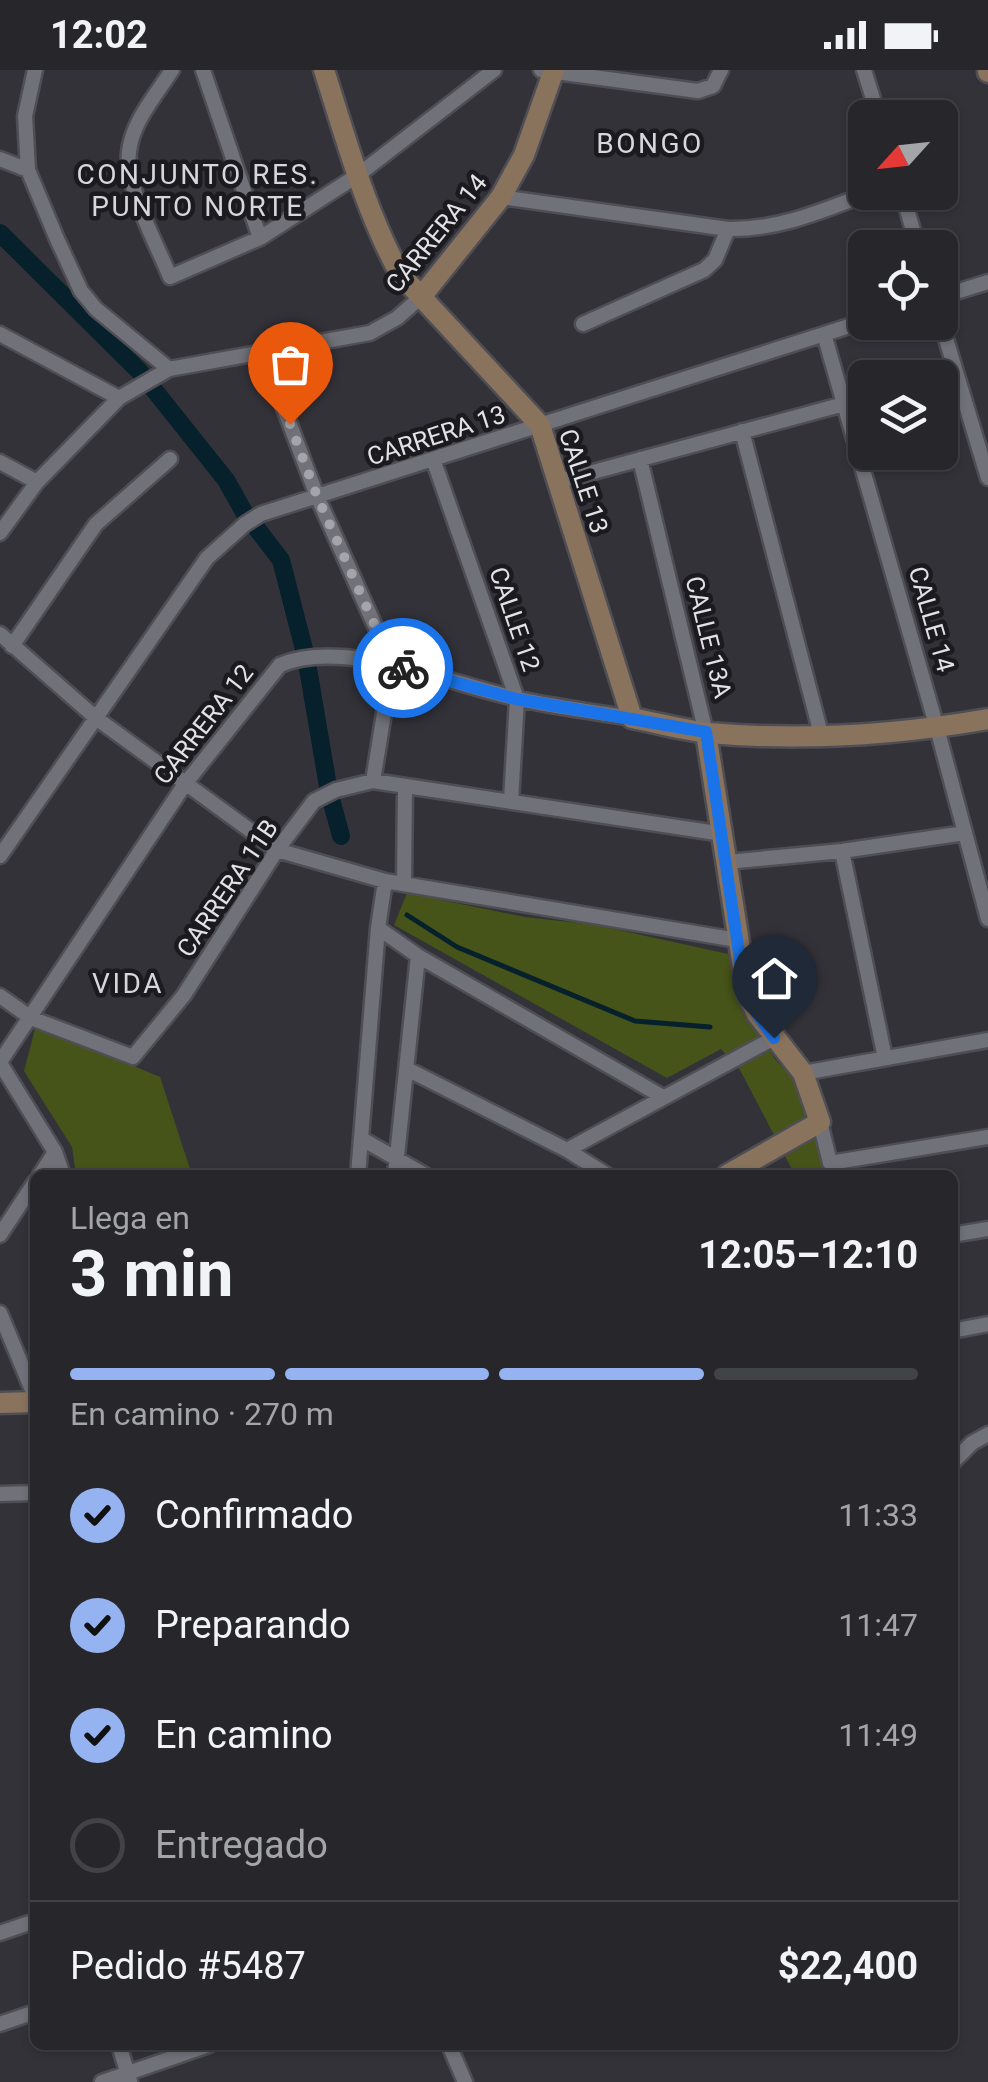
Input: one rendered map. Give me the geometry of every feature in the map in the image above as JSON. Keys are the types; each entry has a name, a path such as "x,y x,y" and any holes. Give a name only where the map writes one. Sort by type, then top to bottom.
{"street":[{"path":"35,70 25,116 28,170 81,291 96,310 169,369"},
{"path":"172,70 137,125 128,154 133,186 170,277 260,238 358,176 494,70"},
{"path":"202,70 260,238"},
{"path":"324,70 386,248 400,274 421,298"},
{"name":"CARRERA 14","path":"0,533 37,482 119,398 134,388 169,369 370,333 421,298 502,196 524,155 550,71 698,91 713,86 721,70"},
{"path":"864,70 873,100"},
{"path":"0,159 28,170"},
{"path":"502,196 758,230 848,201"},
{"path":"583,324 704,270 715,260 728,229"},
{"path":"958,291 988,282"},
{"name":"CALLE 13","path":"421,298 540,425 632,718"},
{"name":"CARRERA 13","path":"0,856 207,558 261,514 848,326"},
{"path":"0,334 119,398"},
{"name":"CALLE 14","path":"824,334 988,919"},
{"path":"946,340 988,478"},
{"path":"263,353 317,496 392,664 373,781"},
{"path":"560,482 844,404"},
{"path":"742,431 822,738"},
{"path":"12,646 96,524 170,459"},
{"name":"CALLE 12","path":"433,459 516,699 511,801"},
{"name":"CALLE 13A","path":"640,459 706,732 747,993 774,1038 803,1073 830,1163 988,1137"},
{"path":"0,462 37,482"},
{"path":"0,634 96,718 278,850 385,880 737,940"},
{"name":"CARRERA 12","path":"0,1063 186,784 280,665 296,658 316,656 392,664 516,699 706,732 822,738 937,728 988,719"},
{"name":"CARRERA 11B","path":"31,1018 134,1057 184,995 314,801 336,790 373,781 723,834"},
{"path":"404,882 406,787"},
{"path":"727,862 842,851 964,833"},
{"path":"842,851 885,1058"},
{"path":"359,1170 385,880"},
{"path":"378,928 418,956 663,1097"},
{"path":"395,1167 418,956"},
{"path":"0,996 31,1018"},
{"path":"567,1150 774,1038"},
{"path":"803,1073 988,1040"},
{"path":"0,1063 55,1152 61,1170"},
{"path":"407,1069 599,1170"},
{"path":"736,1170 820,1122"},
{"path":"362,1138 395,1167"},
{"path":"43,1170 55,1152"},
{"path":"0,1235 30,1190"},
{"path":"958,1235 988,1229"},
{"path":"0,1313 30,1388"},
{"path":"958,1330 988,1324"},
{"path":"0,1403 30,1400"},
{"path":"958,1457 988,1434"},
{"path":"0,1494 30,1493"},
{"path":"0,1933 30,1923"},
{"path":"0,2024 30,2014"},
{"path":"121,2050 129,2078"},
{"path":"102,2082 129,2078 197,2050"},
{"path":"451,2050 465,2082"}],"green space":[{"path":"407,893 525,917 596,925 728,954 741,1005 775,1059 797,1083 825,1170 792,1170 740,1070 721,1049 667,1078 394,925"},
{"path":"36,1025 160,1077 190,1170 75,1170 72,1147 24,1071"}],"waterway":[{"path":"0,233 139,371 226,480 244,512 281,560 306,657 329,792 341,836"},
{"path":"407,915 457,947 635,1021 710,1027"}],"way so far":[{"path":"290,424 317,496 392,664 403,668"}],"district":[{"name":"BONGO","path":"650,143"},
{"name":"CONJUNTO RES. PUNTO NORTE","path":"198,190"},
{"name":"VIDA","path":"128,983"}],"route":[{"path":"403,668 516,699 706,732 742,973 757,1014 774,1038"}]}
